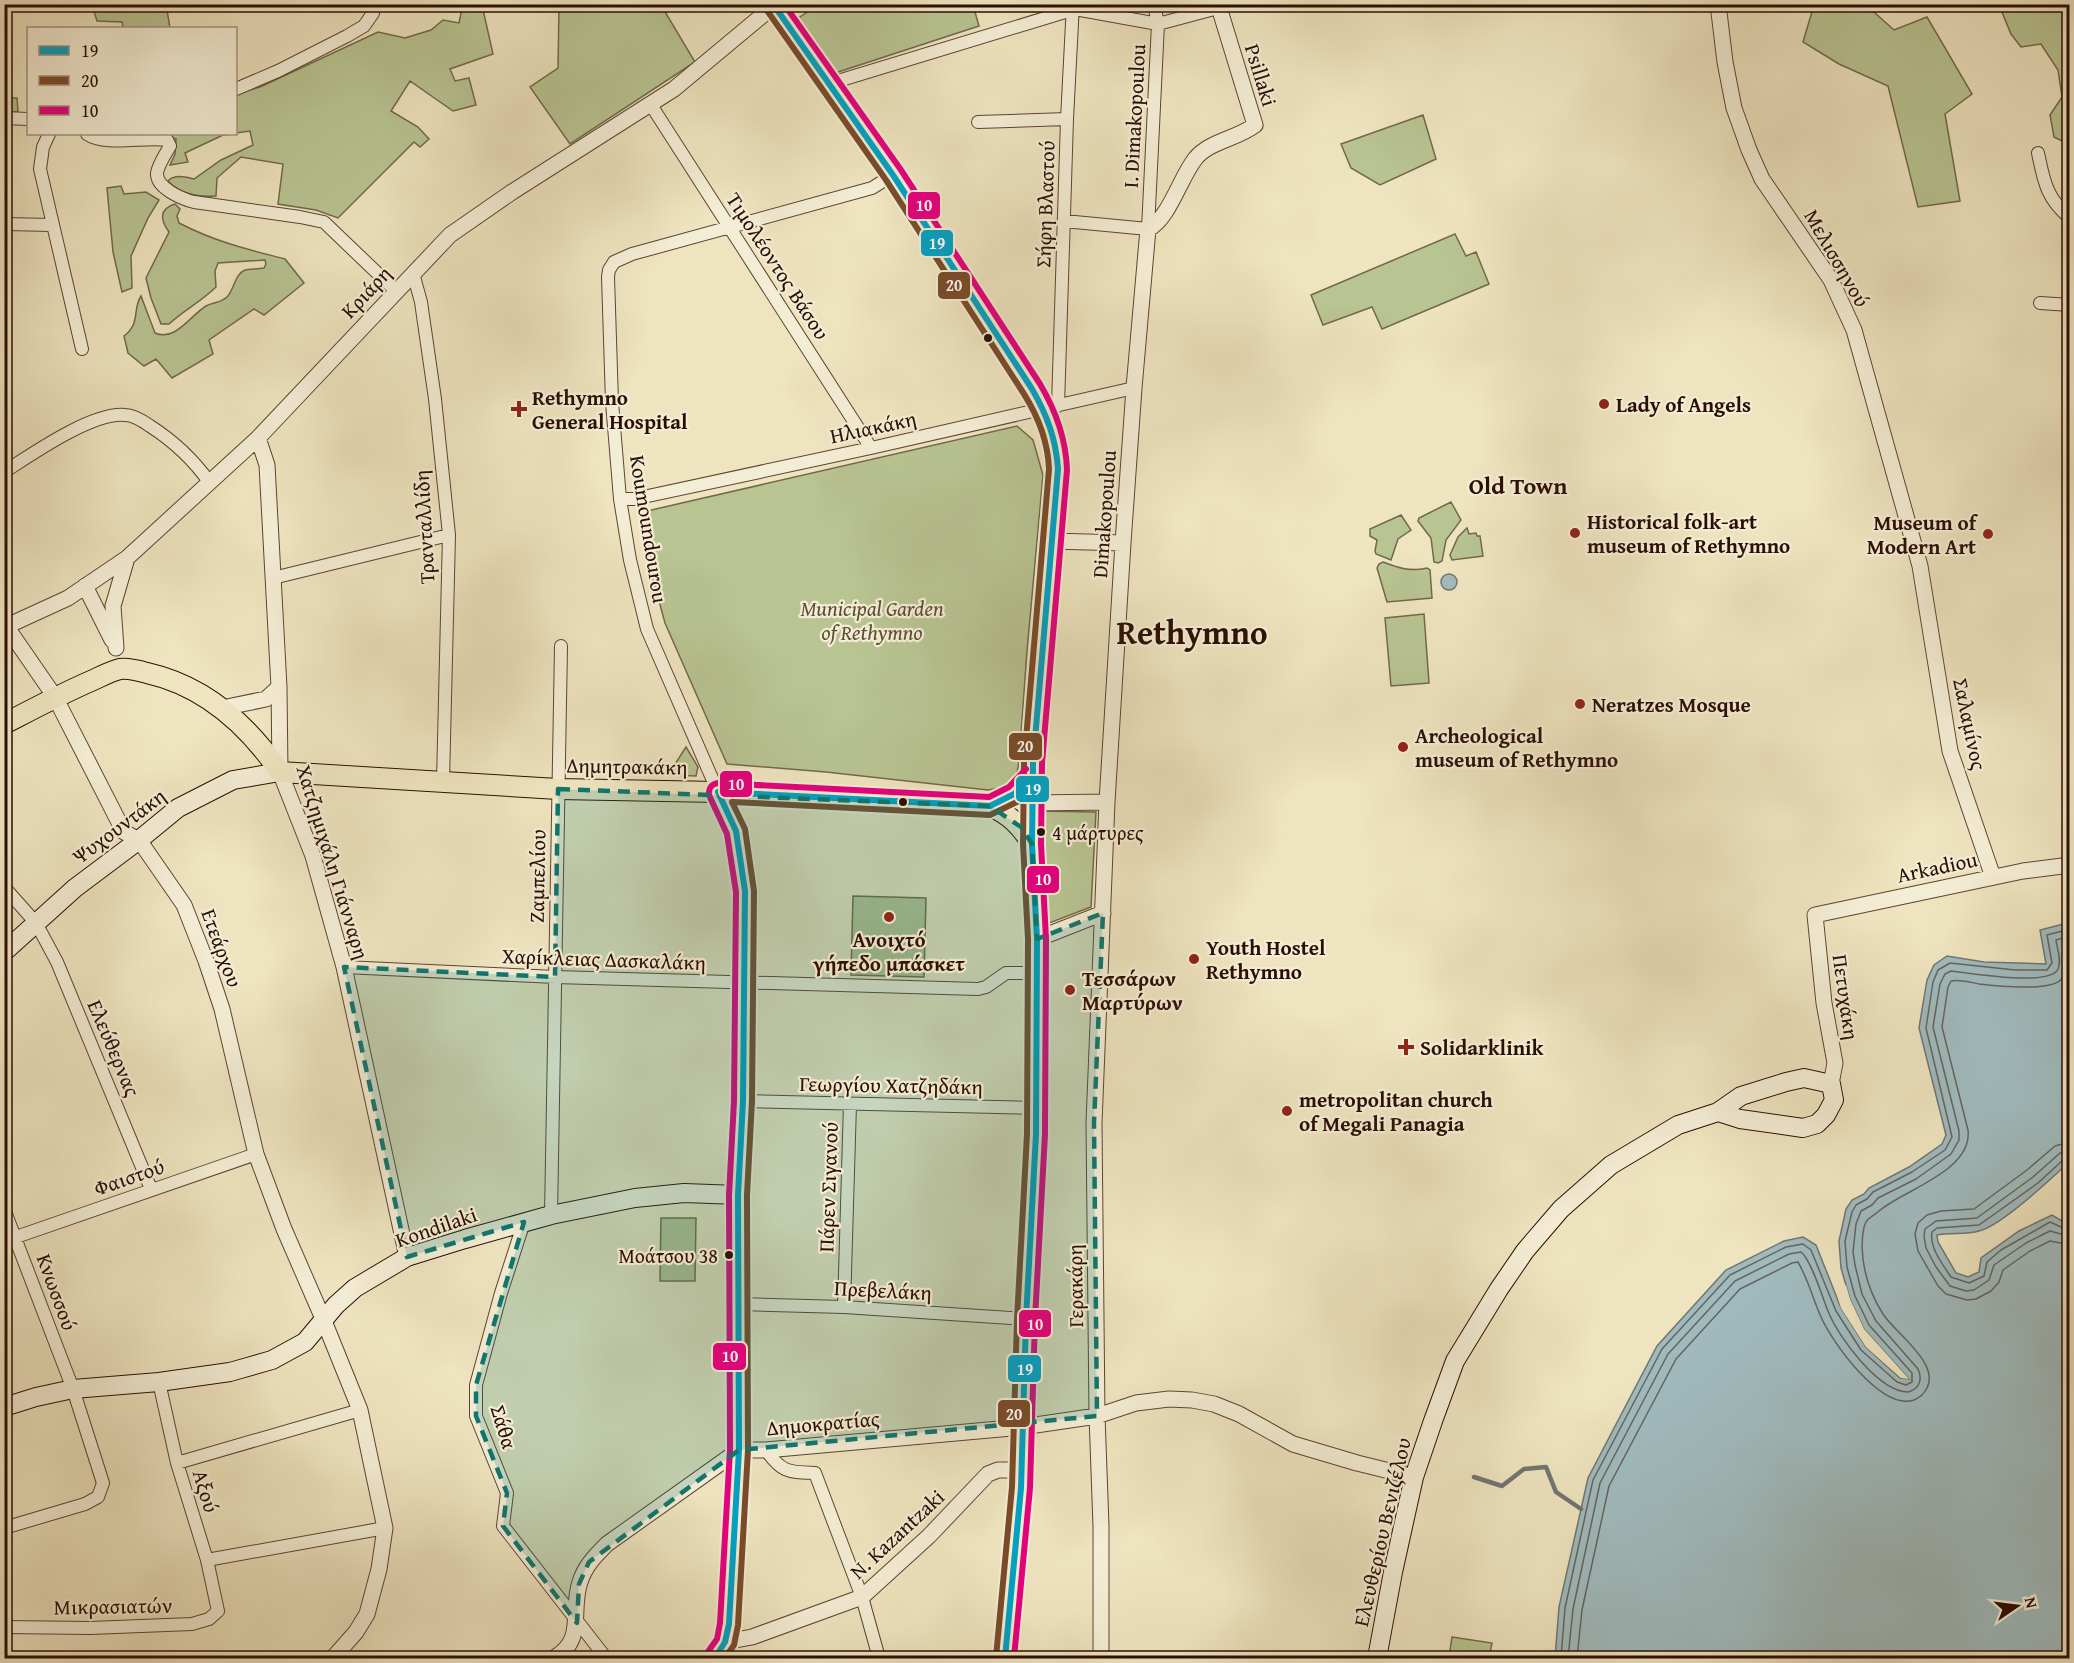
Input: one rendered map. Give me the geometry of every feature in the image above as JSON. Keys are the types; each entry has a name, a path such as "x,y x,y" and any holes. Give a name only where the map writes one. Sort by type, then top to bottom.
{"main road":[{"path":"774,5 892,175 1017,364 1051,408 1058,459 1032,803 1032,844 1038,939 1037,1108 1021,1470 1005,1659"},
{"path":"4,724 55,697 121,669 148,673 191,688 222,708 251,734 280,772"},
{"name":"Δημητρακάκη","path":"280,772 558,789 718,792 990,806 1006,800 1022,789 1033,775"},
{"name":"Ψυχουντάκη","path":"4,952 75,888 178,808 233,780 280,772"},
{"path":"718,792 736,831 745,891 743,1101 738,1195 739,1450 729,1624 720,1650"},
{"path":"990,806 1006,813 1014,820 1032,844"},
{"name":"Ελευθερίου Βενιζέλου","path":"1377,1659 1414,1477 1455,1361 1499,1289 1533,1242 1561,1209 1611,1165 1678,1125 1718,1112 1740,1096 1795,1080 1804,1078 1831,1084"},
{"path":"1718,1112 1740,1119 1803,1128 1817,1124 1826,1115 1833,1100 1831,1084"},
{"name":"Kondilaki","path":"4,1407 73,1389 159,1382 230,1372 272,1360 305,1342 336,1305 355,1288 407,1257 524,1222 635,1198 684,1193 738,1195"}],"street":[{"path":"237,89 278,71 364,26 373,13 372,4"},
{"name":"I. Dimakopoulou","path":"1148,229 1158,24 1154,4"},
{"name":"Μελισσηνού","path":"1718,4 1725,62 1734,108 1753,159 1762,179 1831,280 1854,330 1909,527 1928,610"},
{"name":"Κριάρη","path":"6,625 68,598 127,558 258,438 442,242 473,218 550,167 674,89 774,5"},
{"path":"828,84 1074,7 1158,24 1218,6"},
{"name":"Psillaki","path":"1148,229 1154,226 1164,214 1196,158 1224,139 1249,129 1255,124 1218,6"},
{"name":"Σήφη Βλαστού","path":"1051,408 1064,221 1074,7"},
{"name":"Τιμολέοντος Βάσου","path":"651,105 871,448"},
{"path":"4,118 27,119"},
{"path":"978,122 1067,119"},
{"path":"48,135 42,147 40,169 82,349"},
{"path":"88,135 92,138 114,140 146,141 159,138 167,140 170,146 157,172 159,181 165,188 185,200 194,202 300,216 324,222 396,291"},
{"path":"2038,153 2046,191 2057,207 2070,218"},
{"path":"730,226 872,188 892,175"},
{"path":"1064,221 1148,229"},
{"path":"4,224 53,225"},
{"name":"Koumoundourou","path":"718,792 646,629 630,560 620,498 612,402 607,289 609,270 616,260 664,243 730,226"},
{"name":"Dimakopoulou","path":"1107,802 1134,388 1148,229"},
{"name":"Τρανταλλίδη","path":"413,273 421,302 435,399 448,535 443,781"},
{"path":"2040,303 2070,306"},
{"name":"Ηλιακάκη","path":"620,498 634,499 1134,388"},
{"path":"4,472 41,448 81,427 108,417 124,415 144,422 178,446 210,483"},
{"name":"Χατζημιχάλη Γιάνναρη","path":"258,438 267,465 279,687 280,772 313,856 344,967 407,1257"},
{"path":"273,578 448,535"},
{"path":"1051,541 1123,543"},
{"path":"121,669 116,648 113,606 127,558"},
{"path":"85,586 116,648"},
{"name":"Σαλαμίνος","path":"1928,610 1950,751 1993,877"},
{"name":"Ετεάρχου","path":"6,625 55,697 124,832 139,840 184,905 222,1010 256,1154 284,1229 360,1410 385,1528"},
{"name":"Ζαμπελίου","path":"551,1215 561,645"},
{"path":"222,708 266,699 279,687"},
{"path":"1032,803 1107,802 1103,913 1038,939"},
{"name":"Arkadiou","path":"1815,915 2024,871 2070,866"},
{"name":"Ελεύθερνας","path":"4,887 36,923 57,962 151,1189"},
{"name":"Γερακάρη","path":"1101,1659 1094,1123 1103,913"},
{"name":"Πετυχάκη","path":"1815,915 1824,1003 1835,1063 1831,1084"},
{"name":"Χαρίκλειας Δασκαλάκη","path":"344,967 555,977 978,989 986,987 1006,973 1037,973"},
{"name":"Γεωργίου Χατζηδάκη","path":"743,1101 1037,1108"},
{"name":"Πάρεν Σιγανού","path":"844,1307 850,1104"},
{"name":"Φαιστού","path":"16,1237 256,1154"},
{"name":"Κνωσσού","path":"4,1209 73,1389 103,1483 98,1497 70,1509 4,1528"},
{"name":"Σάθα","path":"524,1222 501,1293 476,1385 476,1416 507,1493 503,1526 606,1659"},
{"name":"Πρεβελάκη","path":"739,1304 844,1307 1026,1319"},
{"name":"Αξού","path":"159,1382 177,1463 207,1560 218,1611"},
{"name":"Δημοκρατίας","path":"554,1659 572,1642 577,1623 579,1584 589,1562 607,1544 739,1450 766,1450 1022,1426 1097,1416 1136,1403 1168,1399 1214,1404 1239,1414 1293,1444 1414,1477"},
{"path":"177,1463 360,1410"},
{"path":"766,1450 783,1470 815,1473 862,1597 879,1659"},
{"name":"N. Kazantzaki","path":"720,1650 862,1597 929,1536 988,1474 998,1470 1021,1470"},
{"path":"207,1560 385,1528 379,1569 367,1614 356,1632 333,1659"},
{"name":"Μικρασιατών","path":"4,1627 90,1628 192,1624 209,1619 218,1611"}],"highlighted area":[{"path":"558,789 990,806 1021,827 1032,844 1037,939 1103,913 1094,1123 1097,1416 739,1450 589,1562 579,1584 577,1623 503,1526 507,1493 476,1416 476,1385 524,1222 407,1257 344,967 555,977"}],"green space":[{"path":"92,4 188,5 167,10 170,27 123,27 122,22 97,21"},
{"path":"457,5 482,5 493,54 450,69 455,81 469,78 476,105 453,111 410,81 391,111 418,127 429,139 420,147 414,142 338,218 316,210 278,204 283,164 241,157 217,178 216,196 190,194 178,189 168,181 177,177 194,179 221,160 253,145 250,131 237,133 237,94 260,87 378,32 405,38 431,30 443,20 459,23 461,13"},
{"path":"559,5 661,5 695,62 570,144 530,87 558,68"},
{"path":"811,5 973,5 979,26 835,73 797,19 813,8"},
{"path":"1814,5 1866,5 1894,30 1927,17 1972,94 1945,114 1960,201 1918,207 1888,86 1839,64 1803,42"},
{"path":"1999,5 2069,5 2069,142 2066,143 2054,137 2050,115 2062,97 2058,70 2041,44 2021,47 2011,34"},
{"path":"5,98 17,98 18,112 5,112"},
{"path":"1423,115 1436,159 1380,185 1351,168 1341,144"},
{"path":"162,135 223,135 185,153 188,162 170,165 175,154 176,139"},
{"path":"121,186 124,194 146,192 159,200 131,256 132,288 122,292 113,252 107,188"},
{"path":"175,204 180,209 177,216 179,223 219,240 285,259 304,283 264,315 254,309 209,340 213,354 172,378 156,359 144,366 128,353 124,336 133,326 141,296 155,333 169,334 182,327 206,306 227,297 242,272 264,268 266,264 265,260 218,263 215,271 216,287 169,324 161,324 146,278 169,232 163,220 164,212"},
{"path":"1455,234 1466,256 1476,252 1489,284 1382,329 1372,307 1323,325 1311,295"},
{"name":"Municipal Garden of Rethymno","path":"1017,426 1033,440 1043,475 1016,779 1001,788 988,790 826,772 727,764 665,623 647,557 647,511"},
{"path":"1451,502 1461,520 1446,540 1442,561 1438,563 1434,562 1431,538 1418,521 1419,518"},
{"path":"1401,515 1411,530 1398,539 1391,560 1376,554 1377,540 1370,536 1370,529"},
{"path":"1467,528 1469,534 1476,533 1480,536 1483,556 1452,560 1450,555 1458,537"},
{"path":"1383,562 1405,569 1427,568 1430,570 1432,598 1387,602 1377,568"},
{"path":"1424,614 1429,683 1391,686 1385,618"},
{"path":"686,747 698,767 696,776 668,775"},
{"path":"1036,811 1096,812 1091,907 1044,925"},
{"path":"853,896 926,898 924,977 851,975"},
{"path":"661,1218 696,1218 695,1281 660,1281"},
{"path":"1452,1637 1492,1643 1489,1658 1449,1657"}],"water":[{"path":"1449,574 1455,576 1457,582 1455,588 1449,590 1443,588 1441,582 1443,576"},
{"path":"2069,924 2069,1162 2026,1201 1988,1227 1974,1232 1937,1235 1938,1242 1956,1273 1968,1277 1979,1272 1981,1258 2019,1231 2052,1215 2062,1221 2069,1216 2069,1658 1555,1658 1559,1607 1588,1478 1657,1346 1726,1270 1784,1241 1803,1237 1816,1245 1841,1308 1866,1347 1900,1378 1909,1379 1864,1329 1850,1299 1841,1268 1839,1241 1846,1209 1852,1200 1864,1194 1869,1188 1909,1167 1942,1144 1946,1135 1919,1028 1927,980 1934,965 1947,956 1984,962 2046,964 2040,930"}],"pier":[{"path":"1846,1285 1864,1329 1909,1379 1901,1378 1866,1347 1841,1308 1835,1288 1839,1290 1844,1307 1868,1345 1901,1375 1862,1330 1847,1300 1843,1287"}],"waterway":[{"path":"1474,1477 1502,1486 1524,1469 1546,1467 1556,1492 1581,1509"}],"transit line":[{"name":"19","path":"773,4 893,175 1032,389 1050,428 1057,458 1058,469 1033,763 1032,844 1037,939 1036,1134 1026,1319 1021,1488 1005,1658"},
{"name":"10","path":"784,4 901,170 1040,384 1051,404 1065,447 1067,470 1042,763 1041,844 1046,939 1045,1134 1035,1319 1030,1488 1014,1658"},
{"name":"20","path":"766,9 886,180 1024,394 1042,430 1047,449 1049,469 1024,763 1023,844 1028,939 1027,1134 1017,1319 1012,1487 996,1657"},
{"name":"10","path":"707,1653 717,1639 720,1623 730,1450 729,1195 734,1101 736,892 727,834 709,795 710,788 718,783 989,797 1009,787 1026,769"},
{"name":"19","path":"715,1658 725,1642 729,1624 739,1450 738,1195 743,1101 745,891 736,831 718,792 990,806 1014,794 1033,775"},
{"name":"20","path":"725,1658 734,1645 738,1625 748,1450 747,1195 752,1101 754,891 745,829 732,802 990,815 1019,801 1040,781"}],"place":[{"name":"Lady of Angels","path":"1604,404"},
{"name":"Rethymno General Hospital","path":"519,409"},
{"name":"Historical folk-art museum of Rethymno","path":"1575,533"},
{"name":"Museum of Modern Art","path":"1988,534"},
{"name":"Neratzes Mosque","path":"1580,704"},
{"name":"Archeological museum of Rethymno","path":"1403,747"},
{"name":"4 μάρτυρες","path":"1041,832"},
{"name":"Ανοιχτό γήπεδο μπάσκετ","path":"889,917"},
{"name":"Youth Hostel Rethymno","path":"1194,959"},
{"name":"Τεσσάρων Μαρτύρων","path":"1070,990"},
{"name":"Solidarklinik","path":"1406,1047"},
{"name":"metropolitan church of Megali Panagia","path":"1287,1111"},
{"name":"Μοάτσου 38","path":"729,1255"}],"district":[{"name":"Old Town","path":"1518,485"},
{"name":"Rethymno","path":"1192,632"}]}
